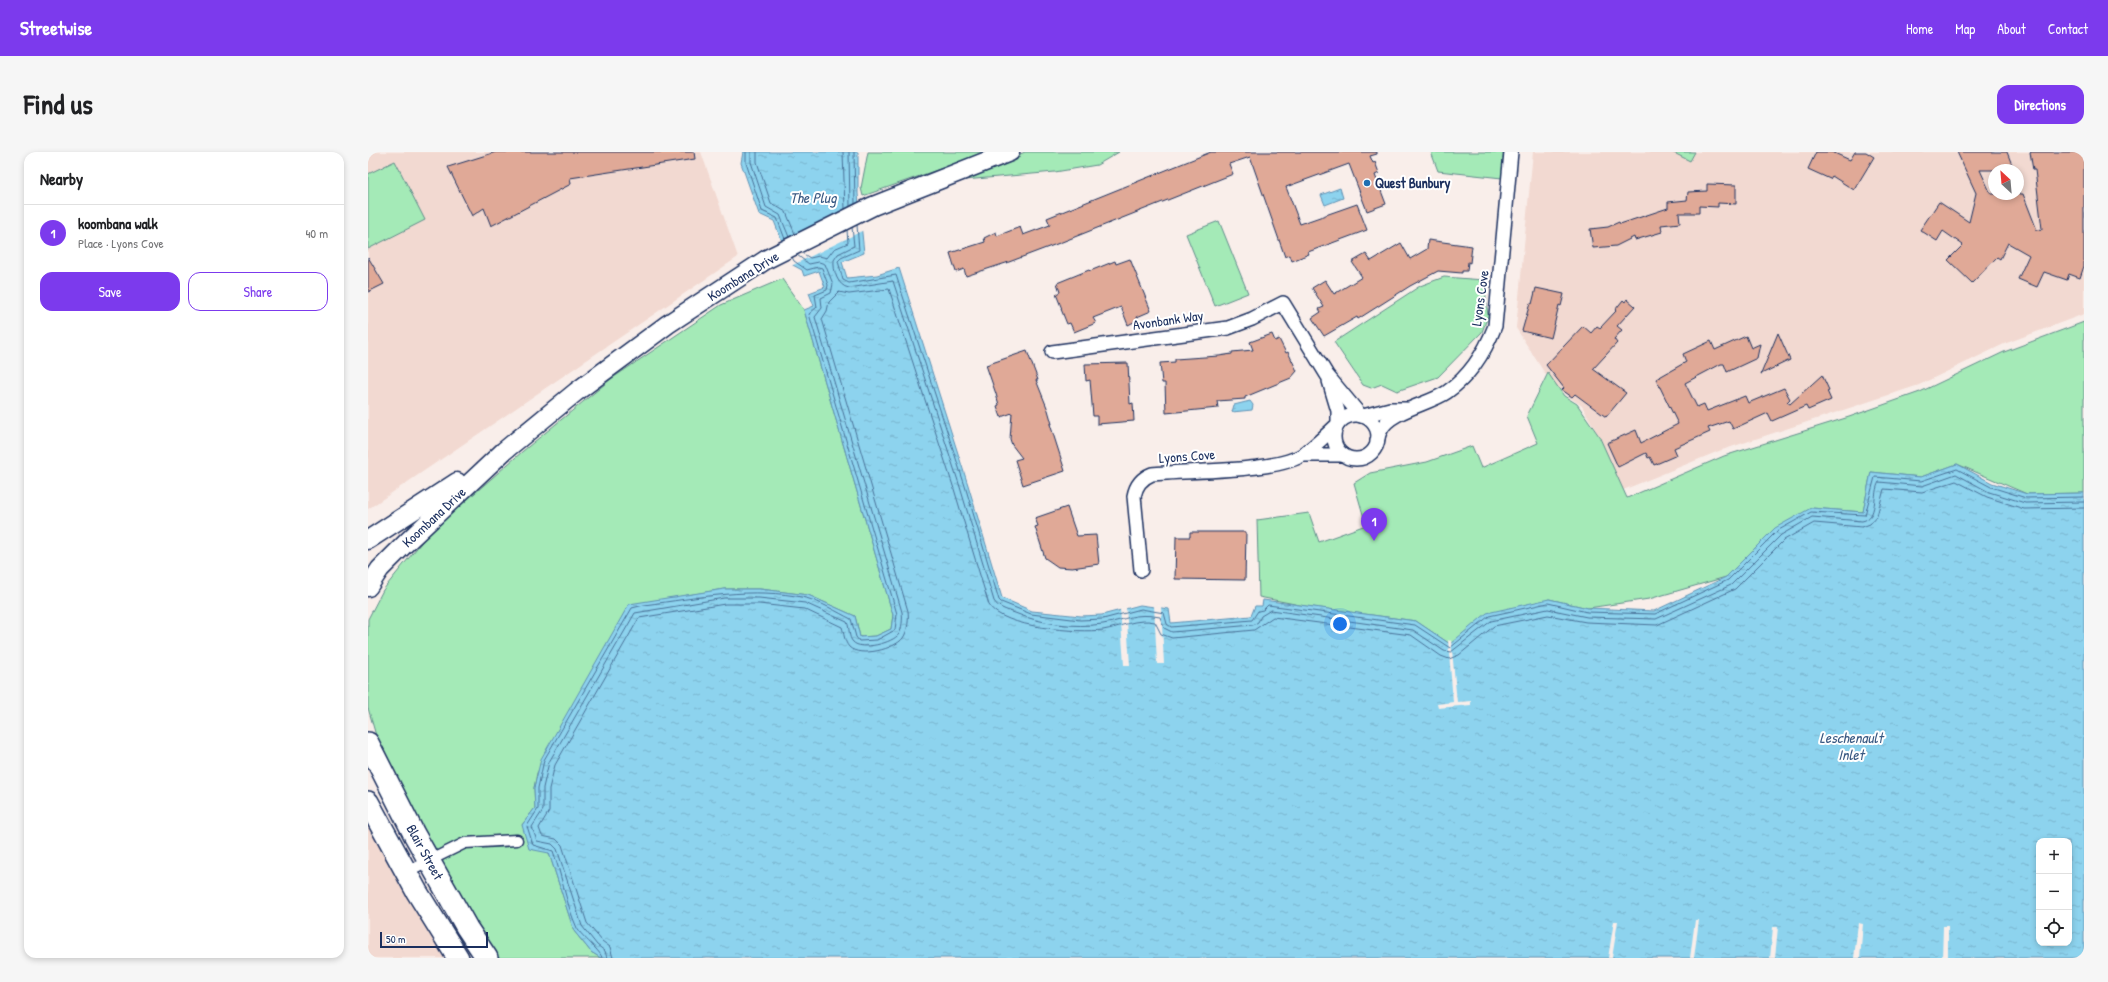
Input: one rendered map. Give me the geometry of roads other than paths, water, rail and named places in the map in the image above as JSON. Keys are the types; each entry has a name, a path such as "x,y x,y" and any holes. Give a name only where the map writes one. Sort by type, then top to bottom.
{"main road":[{"name":"Koombana Drive","path":"368,587 380,569 408,541 504,451 576,392 668,324 767,259 873,206 1010,152"},
{"name":"Koombana Drive","path":"368,540 396,524 504,451"},
{"name":"Blair Street","path":"368,743 403,813 429,860 467,928 487,958"},
{"name":"Blair Street","path":"368,802 406,872 458,958"}],"street":[{"name":"Lyons Cove","path":"1377,441 1381,428 1392,418 1437,398 1458,384 1477,362 1487,346 1495,326 1511,152"},
{"name":"Avonbank Way","path":"1052,352 1228,328 1252,319 1283,303 1327,376"},
{"path":"1327,376 1362,416 1373,423 1378,435 1377,441 1370,454 1364,457 1350,458 1343,455 1335,445 1334,432 1337,425 1338,411 1327,376"},
{"name":"Lyons Cove","path":"1362,416 1390,409 1410,409"},
{"path":"1337,425 1351,415 1362,416"},
{"name":"Lyons Cove","path":"1303,455 1337,425"},
{"name":"Lyons Cove","path":"1141,570 1134,496 1139,484 1147,476 1161,473 1272,465 1303,455 1343,455"},
{"path":"406,872 429,860 471,842 517,840"}],"water":[{"name":"Leschenault Inlet","path":"743,152 858,152 858,194 864,253 842,262 847,278 877,275 899,268 968,485 1002,598 1032,611 1081,616 1102,615 1140,605 1169,609 1171,623 1251,616 1255,606 1262,606 1263,600 1416,621 1450,644 1487,613 1549,599 1588,608 1654,611 1726,577 1775,528 1811,508 1863,512 1871,472 1921,477 1957,464 1992,483 2027,494 2084,493 2084,958 601,958 591,952 574,931 549,853 529,849 522,825 535,808 534,788 541,759 629,604 724,589 760,589 808,595 855,616 860,637 876,636 891,629 893,615 804,310 814,306 809,293 825,287 819,271 804,276 802,270 791,264 774,221 759,214 741,163"},
{"path":"1340,188 1343,198 1325,205 1321,195"},
{"path":"1250,401 1253,405 1252,410 1232,412 1234,405"}],"place":[{"name":"Quest Bunbury","path":"1367,183"},
{"name":"koombana walk","path":"1374,541"}],"water label":[{"name":"The Plug","path":"813,198"}]}
